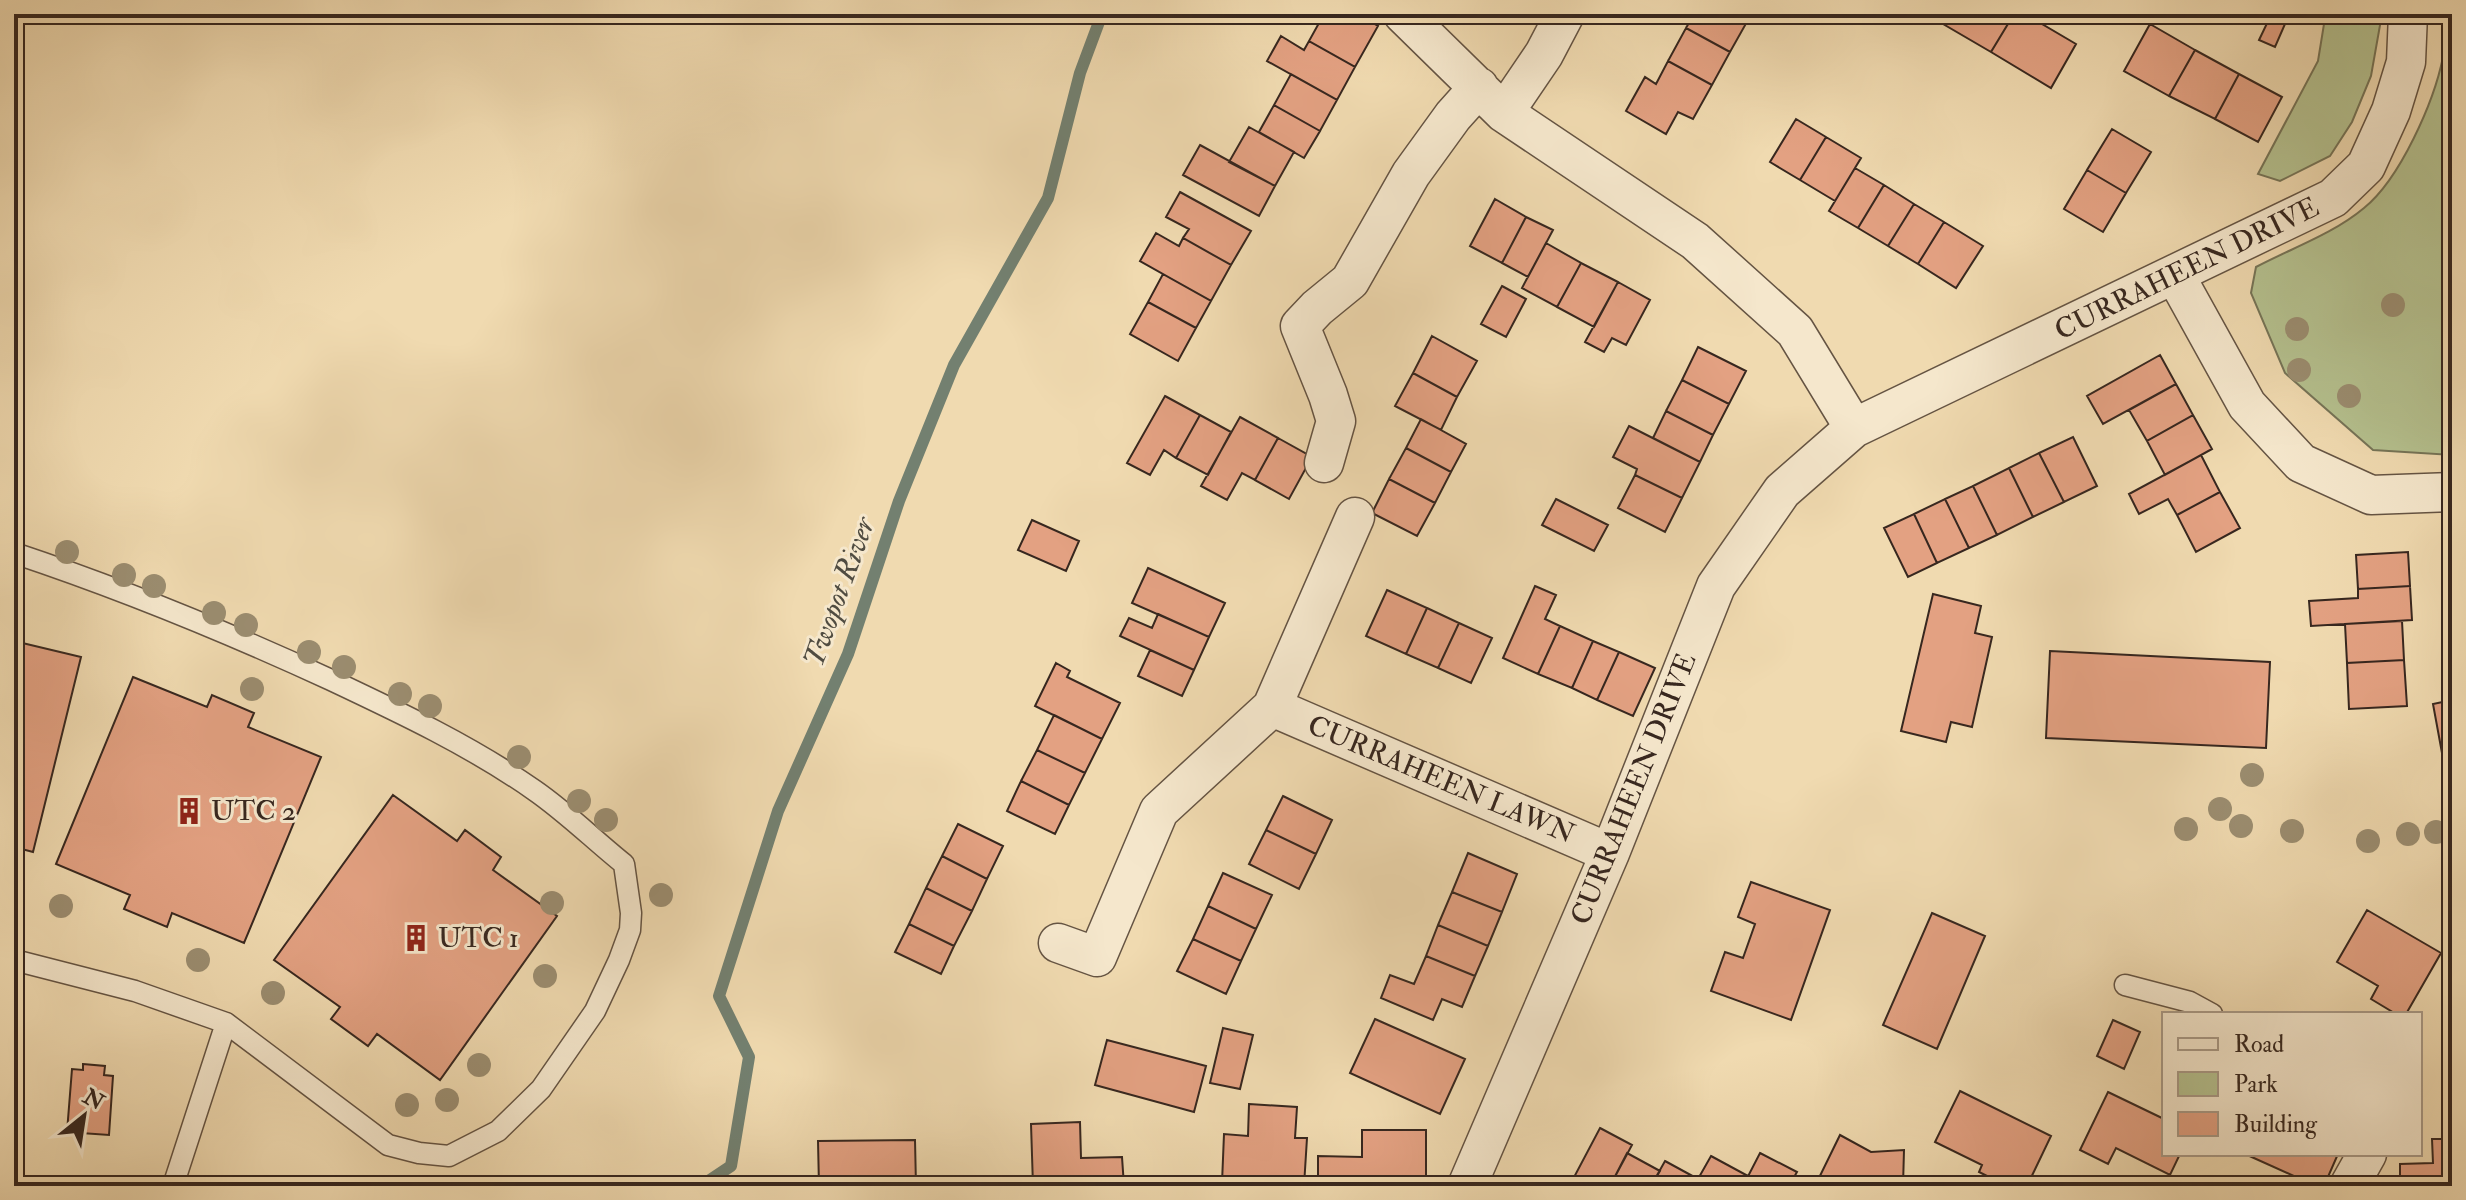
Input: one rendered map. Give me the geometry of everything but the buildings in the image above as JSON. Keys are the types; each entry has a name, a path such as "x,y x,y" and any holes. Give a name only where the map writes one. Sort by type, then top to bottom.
{"street":[{"path":"1403,14 1492,100 1695,241 1795,331 1854,428"},
{"path":"1324,463 1336,421 1300,326 1350,281 1411,174 1453,116 1492,100 1544,54 1565,14"},
{"name":"CURRAHEEN DRIVE","path":"1467,1186 1610,853 1716,586 1782,491 1854,428 2333,198 2366,166 2391,111 2406,62 2408,14"},
{"path":"2175,275 2247,405 2301,463 2371,495 2451,497"},
{"name":"CURRAHEEN LAWN","path":"1058,943 1097,957 1159,811 1272,707 1355,517"},
{"name":"CURRAHEEN LAWN","path":"1272,707 1610,853"},
{"path":"2349,1186 2366,1156"}],"lane":[{"path":"14,553 182,614 341,685 454,740 536,791 624,864 630,895 630,930 607,988 595,1011 541,1089 498,1131 449,1156 388,1145 226,1023 135,991 14,960"},
{"path":"2125,985 2190,1002 2208,1012"},
{"path":"173,1186 226,1023"}],"green space":[{"path":"2329,14 2382,14 2371,76 2352,122 2330,156 2280,181 2258,174 2318,61 2324,24"},
{"path":"2449,14 2452,14 2452,455 2373,450 2285,373 2251,293 2256,267 2352,217 2377,195 2390,178 2414,138 2432,96 2443,57"}],"waterway":[{"name":"Twopot River","path":"701,1186 731,1166 749,1057 719,996 778,811 848,654 899,501 954,365 1048,198 1080,73 1102,14"}],"place":[{"name":"UTC 2","path":"189,811"},
{"name":"UTC 1","path":"416,938"}]}
